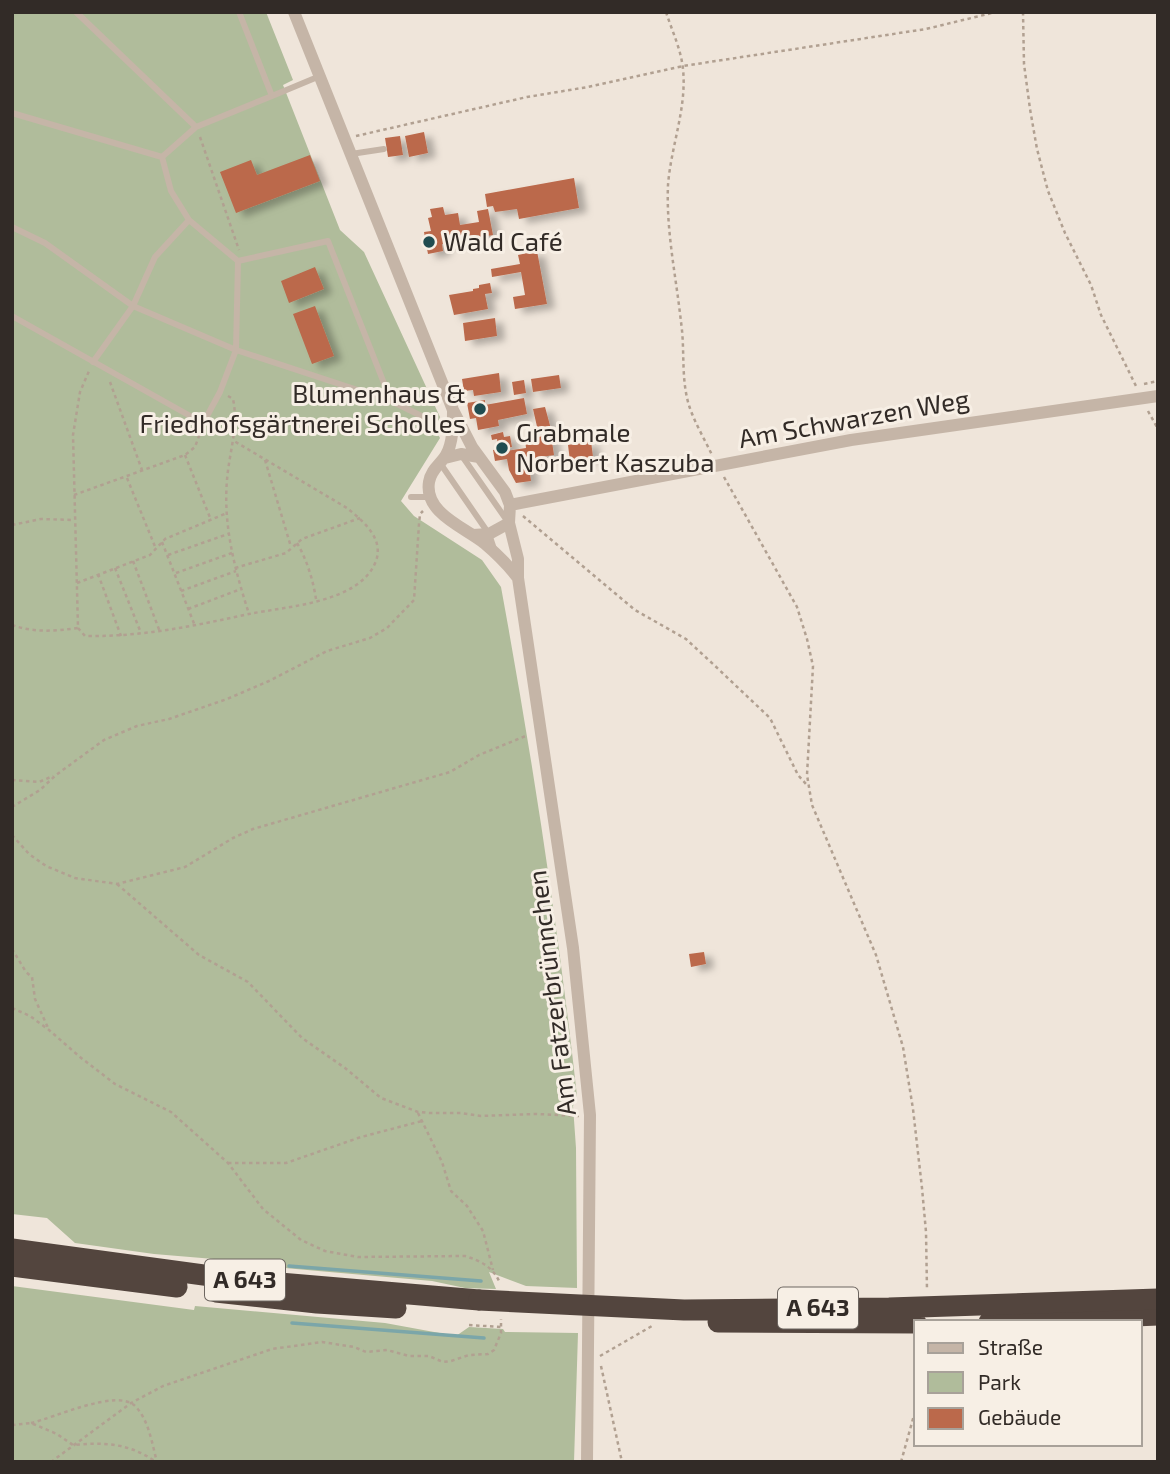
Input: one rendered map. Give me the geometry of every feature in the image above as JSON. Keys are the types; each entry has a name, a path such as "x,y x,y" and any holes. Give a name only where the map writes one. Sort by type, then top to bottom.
{"highway":[{"name":"A 643","path":"12,1249 475,1313 889,1308 1158,1299"},
{"name":"A 643","path":"12,1266 305,1302 475,1313 656,1321 914,1323"},
{"path":"1037,1320 1158,1315"}],"street":[{"path":"294,12 453,410 466,437 499,481 510,505"},
{"name":"Am Schwarzen Weg","path":"510,505 851,440 1158,396"},
{"path":"453,410 452,431 442,460 431,475 428,503 495,552 518,578"},
{"path":"442,460 461,454 479,457"},
{"name":"Am Fatzerbrünnchen","path":"510,505 509,523 518,559 518,578 573,948 590,1115 587,1462"},
{"path":"473,535 489,534 509,523"}],"lane":[{"path":"76,12 196,127"},
{"path":"239,12 272,96"},
{"path":"162,157 196,127 320,76"},
{"path":"12,113 162,157"},
{"path":"351,154 384,149"},
{"path":"162,157 171,191 189,220 240,260"},
{"path":"93,362 133,306 155,257 189,220"},
{"path":"12,227 45,243 133,306 236,349 391,401 466,437"},
{"path":"240,260 328,241 391,401"},
{"path":"12,316 192,417 207,416 220,392 236,349 240,260"},
{"path":"461,454 509,523"},
{"path":"442,460 489,534 495,552"},
{"path":"411,497 428,503"}],"path":[{"path":"666,12 683,66 679,122 668,184 669,227 682,324 685,386 695,419 717,466 797,607 807,639 813,666 808,786 812,804 876,955 903,1047 913,1109 926,1233 928,1295"},
{"path":"356,136 527,96 587,87 683,66 926,29 996,12"},
{"path":"1023,12 1024,64 1030,109 1048,191 1091,285 1101,315 1158,429"},
{"path":"196,127 240,260"},
{"path":"93,362 80,392 73,435 78,628 85,636 160,632 316,601 354,587 371,573 377,556 376,539 360,519 347,508 234,440"},
{"path":"105,369 142,470"},
{"path":"220,392 233,399 234,440 227,481 228,534 249,614"},
{"path":"74,495 185,456 195,447 207,416"},
{"path":"185,456 211,520"},
{"path":"265,460 291,548"},
{"path":"127,478 156,549"},
{"path":"12,807 40,790 88,751 121,731 169,719 226,699 269,681 327,651 370,638 387,628 414,600 420,514 428,503"},
{"path":"510,505 635,610 675,632 701,652 770,718 798,775 808,786"},
{"path":"77,583 150,555 162,542 177,533 227,513"},
{"path":"12,525 41,519 74,520"},
{"path":"181,591 286,553 302,538 360,519"},
{"path":"167,556 228,534"},
{"path":"162,542 195,626"},
{"path":"297,543 311,575 316,601"},
{"path":"174,574 232,553"},
{"path":"133,561 160,632"},
{"path":"115,568 141,634"},
{"path":"98,574 121,636"},
{"path":"188,609 241,590"},
{"path":"12,625 44,632 78,628"},
{"path":"12,835 29,854 46,866 75,878 117,884 185,867 253,829 428,780 450,772 495,747 530,734 542,733"},
{"path":"12,780 39,782 56,775"},
{"path":"117,884 199,955 254,987 302,1038 345,1068 366,1088 392,1104 418,1112 481,1116 590,1115"},
{"path":"12,949 32,977 35,999 49,1030"},
{"path":"12,1007 49,1030 115,1084 171,1112 228,1163 262,1209 301,1240 325,1251 370,1258 464,1256 493,1270"},
{"path":"418,1112 442,1162 451,1191 467,1206 484,1231 493,1270 502,1288"},
{"path":"228,1163 286,1163 361,1137 422,1121"},
{"path":"475,1313 501,1327"},
{"path":"51,1462 131,1403 163,1386 284,1346 331,1343 366,1352 387,1350 409,1356 429,1356 443,1362 488,1354 498,1344 502,1318"},
{"path":"600,1357 622,1462"},
{"path":"12,1425 31,1423 112,1400 131,1403 140,1412 146,1425 157,1462"},
{"path":"901,1462 914,1415"},
{"path":"31,1423 57,1434 73,1445 99,1442 118,1444 157,1462"}],"green space":[{"path":"12,12 266,12 293,80 283,85 340,230 364,252 440,417 435,429 440,438 401,501 414,516 482,560 501,587 544,841 577,1096 573,1106 577,1288 526,1286 489,1272 496,1289 465,1288 432,1281 154,1254 75,1243 47,1218 12,1214"},
{"path":"12,1286 194,1310 195,1306 385,1323 456,1336 469,1327 503,1329 505,1332 578,1333 574,1462 12,1462"}],"building":[{"path":"424,132 428,153 409,157 405,136"},
{"path":"400,136 403,155 388,157 385,138"},
{"path":"310,155 320,181 236,213 220,172 251,160 257,175"},
{"path":"574,178 579,208 519,219 517,209 495,212 493,206 487,207 485,194"},
{"path":"443,207 445,215 458,213 460,225 479,222 477,211 488,209 493,235 442,244 443,251 428,254 424,232 431,231 428,218 432,217 430,209"},
{"path":"537,251 547,304 515,309 513,297 525,295 521,272 492,277 491,269 520,264 518,255"},
{"path":"315,267 324,289 289,303 281,281"},
{"path":"490,283 492,293 485,294 488,309 454,315 449,295 473,291 479,288 479,285"},
{"path":"315,306 334,356 312,364 293,314"},
{"path":"495,318 497,336 465,341 463,323"},
{"path":"499,373 501,392 474,396 473,390 464,391 462,379"},
{"path":"559,375 561,388 533,392 531,379"},
{"path":"524,380 526,393 514,395 512,382"},
{"path":"524,398 527,414 498,420 499,426 478,430 476,418 470,419 467,403 485,400 485,405"},
{"path":"545,407 551,429 538,431 533,409"},
{"path":"503,432 504,437 510,436 512,447 506,448 506,451 526,448 525,439 551,435 554,455 528,459 531,481 516,483 507,459 495,461 493,450 499,449 497,439 492,440 491,435"},
{"path":"591,441 593,457 570,461 568,445"},
{"path":"704,952 706,964 691,967 689,954"}],"waterway":[{"path":"289,1266 481,1281"},
{"path":"292,1323 484,1338"}],"place":[{"name":"Wald Café","path":"429,242"},
{"name":"Blumenhaus & Friedhofsgärtnerei Scholles","path":"480,409"},
{"name":"Grabmale Norbert Kaszuba","path":"502,448"}]}
